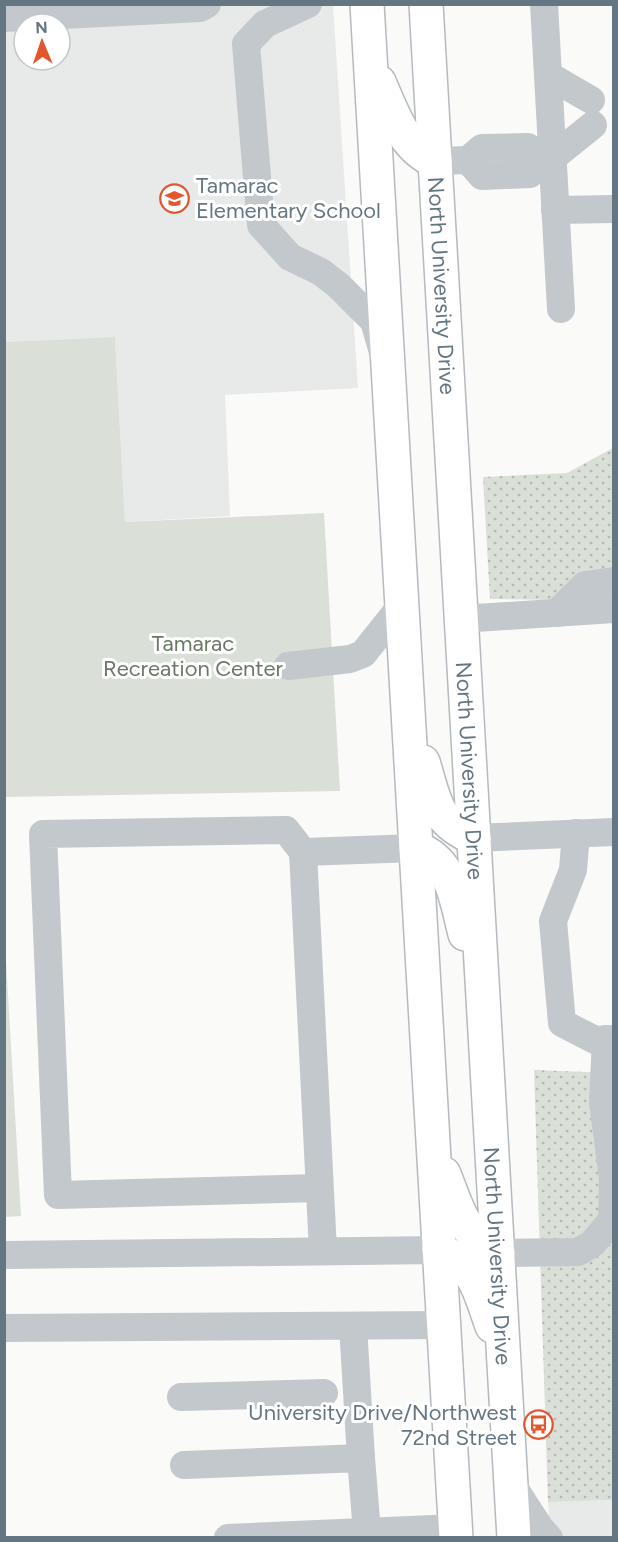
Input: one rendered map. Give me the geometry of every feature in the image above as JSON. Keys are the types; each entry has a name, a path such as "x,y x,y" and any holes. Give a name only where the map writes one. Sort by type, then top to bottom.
{"main road":[{"path":"367,4 456,1533"},
{"name":"North University Drive","path":"426,4 514,1538"},
{"path":"371,64 400,129 421,156 435,161"},
{"path":"409,717 444,820 457,830 474,838"},
{"path":"416,848 439,861 450,878 483,1008"},
{"path":"433,1147 468,1230 477,1240 498,1253"},
{"path":"439,1250 458,1258 473,1277 504,1356"}],"street":[{"path":"4,18 200,8 207,4"},
{"path":"308,4 265,24 246,44 261,225 290,257 321,272 339,286 374,321 388,368"},
{"path":"544,4 548,75 548,159 555,210 561,309"},
{"path":"548,75 592,112 548,159"},
{"path":"435,161 468,160 482,148 528,147 548,159"},
{"path":"555,210 614,209"},
{"path":"557,613 585,585 614,581"},
{"path":"288,666 350,659 363,654 402,605"},
{"path":"461,619 614,609"},
{"path":"320,1188 58,1195 43,834 286,830 303,852 320,1188 323,1251"},
{"path":"474,838 614,832"},
{"path":"498,1253 578,1252 592,1244 612,1220 613,1179 603,1102 610,1039 595,1040 562,1023 553,921 573,870 576,833"},
{"path":"303,852 416,848"},
{"path":"4,1255 439,1250"},
{"path":"353,1326 367,1532"},
{"path":"4,1328 444,1326"},
{"path":"181,1398 324,1393"},
{"path":"184,1465 362,1458"},
{"path":"511,1483 549,1538"},
{"path":"228,1538 367,1532 456,1533"}],"shaded area":[{"name":"Tamarac Elementary School","path":"4,5 333,5 358,388 225,395 230,516 125,522 115,337 5,342"},
{"path":"613,1500 613,1537 550,1537 548,1502"}],"green space":[{"name":"Tamarac Recreation Center","path":"115,337 125,522 324,513 340,791 5,797 4,342"},
{"path":"613,448 613,595 569,600 490,599 483,477 567,473"},
{"path":"4,927 21,1216 5,1217"},
{"path":"534,1070 613,1073 613,1500 548,1502"}],"place":[{"name":"Tamarac Elementary School","path":"175,198"},
{"name":"University Drive/Northwest 72nd Street","path":"538,1425"}]}
